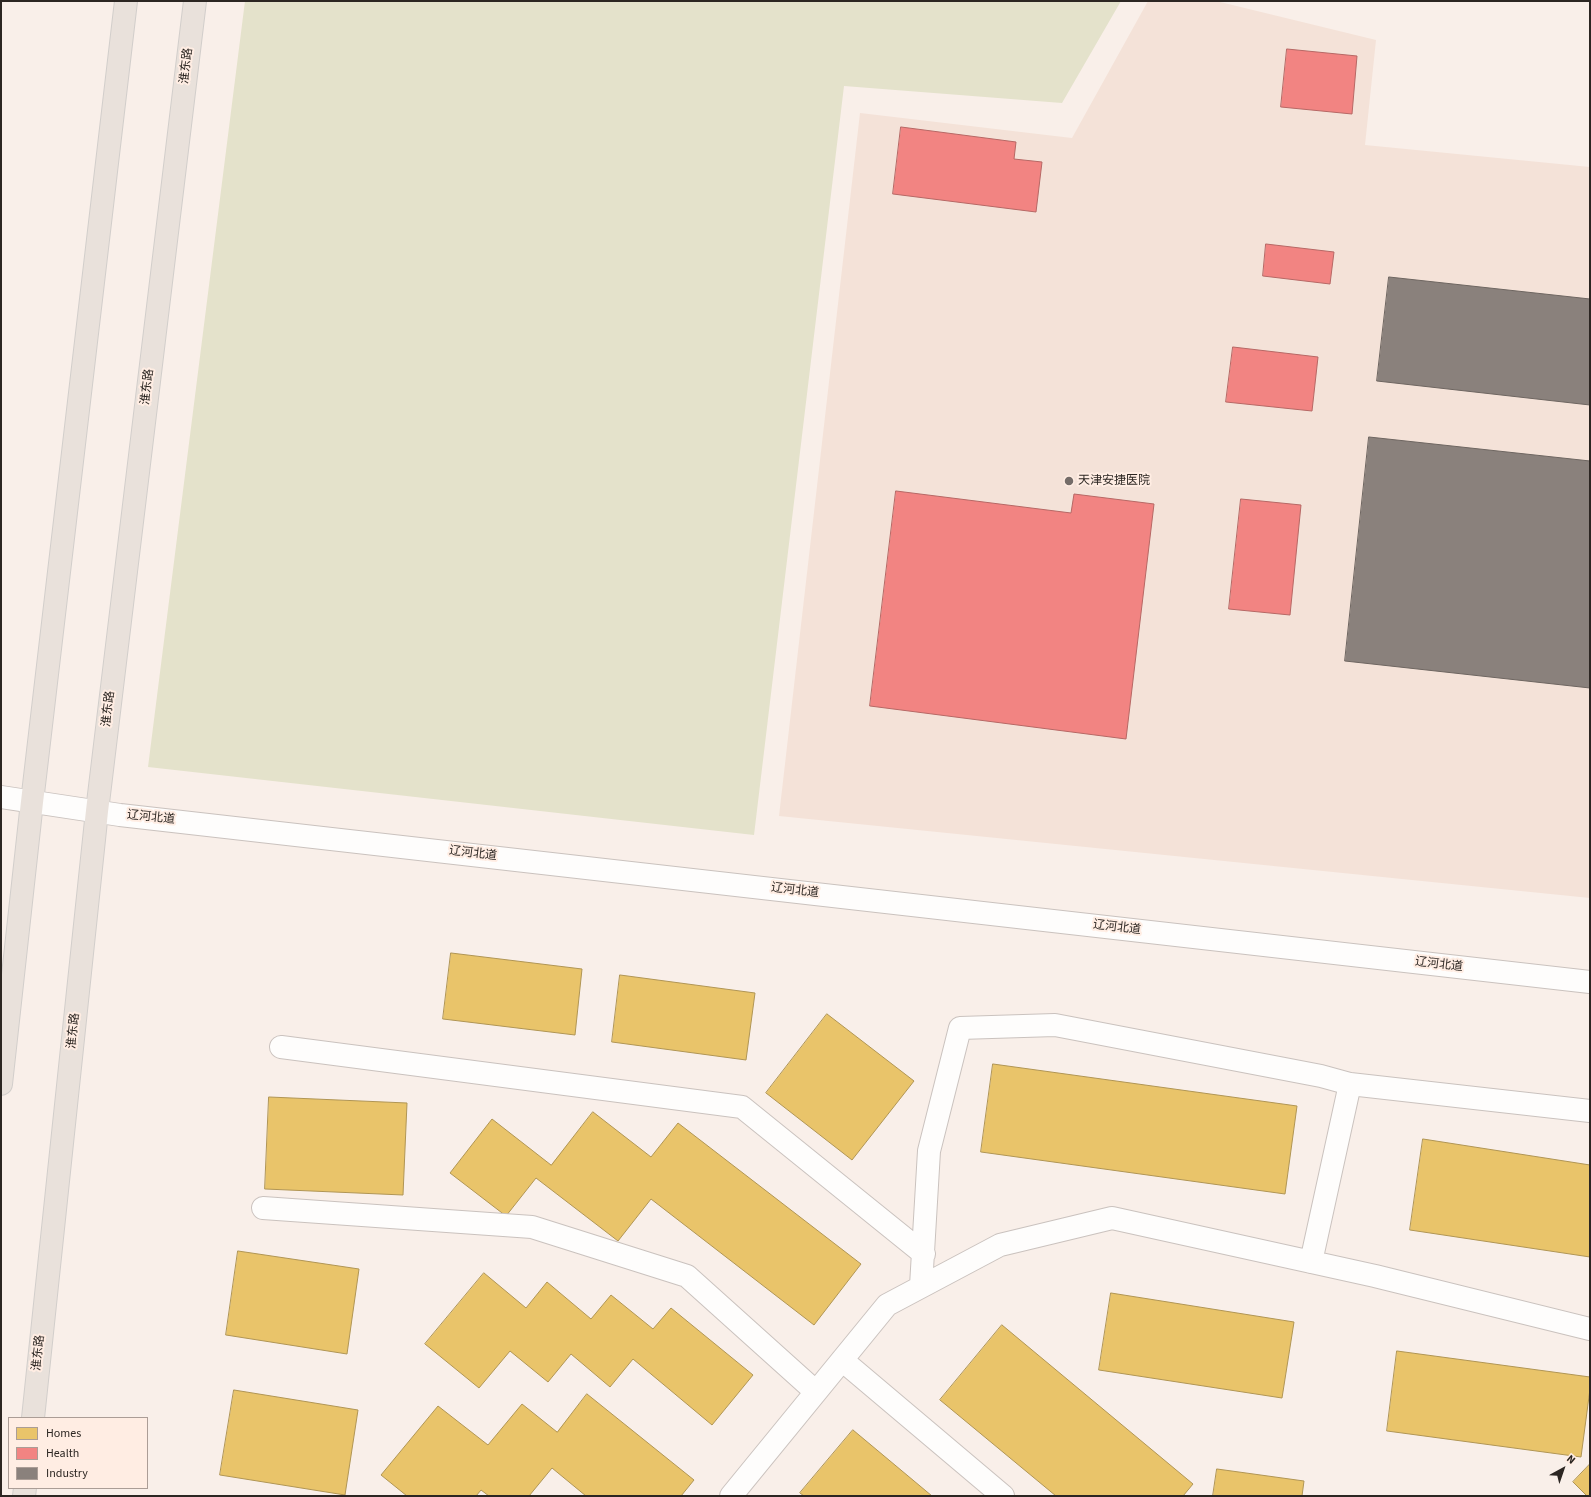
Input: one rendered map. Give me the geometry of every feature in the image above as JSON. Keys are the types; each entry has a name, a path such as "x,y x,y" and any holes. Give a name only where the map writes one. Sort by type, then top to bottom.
{"main road":[{"path":"1,1084 32,802 126,1"},
{"name":"淮东路","path":"33,1417 97,811 195,1"}],"street":[{"name":"辽河北道","path":"1,797 97,811 1590,982"},
{"path":"922,1286 929,1151 960,1028 1055,1025 1321,1076 1350,1084 1590,1111"},
{"path":"281,1047 742,1107 924,1254"},
{"path":"1311,1262 1350,1084"},
{"path":"263,1208 532,1227 688,1276 816,1392"},
{"path":"731,1496 887,1304 1000,1245 1112,1218 1375,1276 1590,1329"},
{"path":"842,1360 1003,1496"}],"shaded area":[{"path":"245,1 1121,1 1062,103 844,86 754,835 148,767"},
{"name":"天津安捷医院","path":"1148,1 1216,1 1376,40 1365,145 1590,167 1590,898 779,816 860,113 1072,138"}],"building: Homes":[{"path":"451,953 582,969 575,1035 443,1019"},
{"path":"620,975 755,993 746,1060 612,1042"},
{"path":"827,1014 914,1081 852,1160 766,1093"},
{"path":"993,1064 1297,1106 1285,1194 981,1152"},
{"path":"269,1097 407,1103 403,1195 265,1189"},
{"path":"593,1112 651,1157 678,1123 861,1264 814,1325 651,1199 618,1241 536,1178 506,1216 450,1173 492,1119 551,1165"},
{"path":"1423,1139 1590,1165 1590,1257 1410,1230"},
{"path":"238,1251 359,1269 347,1354 226,1335"},
{"path":"484,1273 526,1308 547,1282 591,1319 611,1295 653,1329 671,1308 753,1375 712,1425 633,1359 610,1387 571,1354 548,1382 510,1351 479,1388 425,1344"},
{"path":"1111,1293 1294,1322 1282,1398 1099,1370"},
{"path":"1002,1325 1193,1484 1183,1496 1056,1496 940,1400"},
{"path":"1397,1351 1590,1377 1590,1389 1581,1457 1387,1431"},
{"path":"234,1390 358,1410 345,1495 220,1475"},
{"path":"587,1394 694,1480 681,1496 586,1496 552,1468 529,1496 489,1496 481,1490 476,1496 407,1496 381,1475 438,1406 488,1445 522,1404 557,1432"},
{"path":"853,1430 932,1496 804,1496 800,1493"},
{"path":"1590,1464 1590,1496 1587,1496 1573,1482"},
{"path":"1217,1469 1304,1481 1302,1496 1213,1496"}],"building: Health":[{"path":"1287,49 1357,56 1352,114 1281,107"},
{"path":"901,127 1016,142 1014,159 1042,162 1036,212 893,194"},
{"path":"1266,244 1334,252 1330,284 1263,276"},
{"path":"1233,347 1318,357 1312,411 1226,402"},
{"path":"896,491 1071,513 1074,494 1154,504 1126,739 870,706"},
{"path":"1241,499 1301,505 1290,615 1229,609"}],"building: Industry":[{"path":"1389,277 1590,299 1590,405 1377,381"},
{"path":"1369,437 1590,461 1590,688 1345,661"}],"place":[{"name":"天津安捷医院","path":"1069,481"}]}
